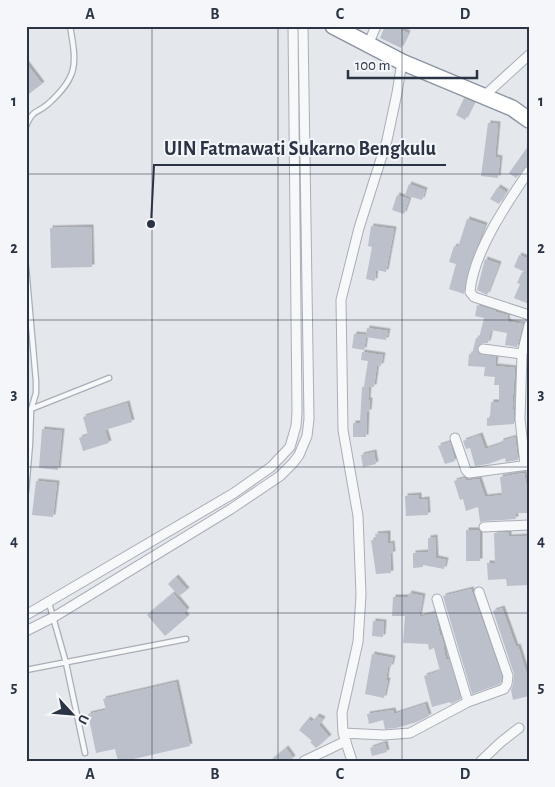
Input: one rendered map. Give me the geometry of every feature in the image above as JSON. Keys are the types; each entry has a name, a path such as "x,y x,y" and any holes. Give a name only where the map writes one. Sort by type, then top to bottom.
{"highway":[{"path":"333,26 402,62 512,108 529,120"}],"street":[{"path":"26,615 234,493 271,467 290,447 296,426 297,412 293,26"},
{"path":"26,631 54,617 231,509 280,476 293,463 304,445 310,419 303,26"},
{"path":"368,45 376,26"},
{"path":"484,96 529,55"},
{"path":"293,60 304,61"},
{"path":"352,761 344,737 342,712 358,642 362,595 358,516 343,430 341,300 359,228 387,140 398,93 402,62"},
{"path":"529,171 497,221 473,276 470,292 474,297 529,315"},
{"path":"455,438 466,470 469,473 527,465 520,419 524,389 522,354 529,325"},
{"path":"483,349 522,354"},
{"path":"484,527 529,525"},
{"path":"304,761 344,737 410,733 468,702 504,689 508,676 480,592"},
{"path":"437,599 468,702"},
{"path":"481,761 500,742 519,728"}],"lane":[{"path":"26,116 45,106 68,83 74,70 75,57 70,26"},
{"path":"26,126 32,114"},
{"path":"26,267 28,308 36,381 36,393 29,410 26,491"},
{"path":"29,410 109,378"},
{"path":"49,603 66,663 85,753"},
{"path":"26,670 186,639"}],"building":[{"path":"385,26 393,26 408,33 401,48 380,38"},
{"path":"26,63 42,84 26,96"},
{"path":"464,98 474,102 465,120 456,115"},
{"path":"488,123 498,124 495,157 500,158 498,178 481,176"},
{"path":"529,145 529,163 516,178 509,173"},
{"path":"409,184 425,190 422,200 405,195"},
{"path":"498,187 506,192 499,204 490,199"},
{"path":"397,195 409,199 404,214 392,210"},
{"path":"467,219 485,225 467,275 464,294 449,289 456,264 449,262 454,246 458,247"},
{"path":"371,226 394,229 386,272 376,270 375,281 366,279 372,247 368,246"},
{"path":"91,227 92,267 51,268 50,228"},
{"path":"519,255 529,259 527,273 514,267"},
{"path":"485,259 499,264 487,295 477,290"},
{"path":"522,272 529,275 529,304 514,298 520,284 517,283"},
{"path":"477,305 508,315 507,320 509,322 523,324 517,347 505,345 507,333 491,330 488,343 480,343 477,349 480,354 496,357 495,366 515,368 512,409 514,410 514,424 487,426 487,418 490,418 491,402 499,402 499,385 494,385 495,377 484,376 485,367 468,366 469,354 472,354 476,338 479,338 484,318 475,316"},
{"path":"367,328 388,331 386,340 366,337 364,350 352,348 354,334 366,335"},
{"path":"362,352 383,355 381,366 377,365 374,387 364,386 368,361 361,360"},
{"path":"362,387 369,387 368,400 370,400 369,412 367,412 366,437 353,437 353,423 360,423"},
{"path":"127,403 132,422 105,430 109,443 83,451 79,438 88,435 83,417"},
{"path":"42,429 62,431 58,470 39,468"},
{"path":"480,435 485,449 515,437 518,460 506,462 505,458 475,466 470,448 466,449 463,441"},
{"path":"450,442 455,461 445,464 438,446"},
{"path":"374,452 376,464 363,467 361,455"},
{"path":"524,473 529,498 529,513 515,513 516,519 480,522 478,507 466,511 463,499 460,500 454,481 465,478 466,481 479,479 485,497 502,495 500,477"},
{"path":"36,481 57,483 53,517 32,515"},
{"path":"419,495 419,500 427,499 428,515 406,516 405,496"},
{"path":"466,530 478,530 480,532 480,561 466,561"},
{"path":"509,532 509,537 529,536 529,585 507,586 506,579 488,580 487,563 495,563 494,533"},
{"path":"388,533 388,544 392,543 393,554 390,554 391,573 376,574 371,540 376,540 375,534"},
{"path":"435,537 436,558 446,560 444,569 423,565 423,567 413,568 413,553 428,552 428,538"},
{"path":"176,577 187,590 179,596 168,584"},
{"path":"471,589 502,677 500,684 472,694 443,596"},
{"path":"173,593 187,610 184,613 187,617 165,636 147,615"},
{"path":"409,593 423,596 419,617 435,613 446,660 449,659 461,699 451,704 450,702 432,707 424,676 440,671 434,648 429,650 428,644 403,643 405,616 392,616 393,597 408,597"},
{"path":"502,608 516,647 518,646 529,681 529,696 513,700 511,690 514,674 493,611"},
{"path":"373,621 384,622 383,637 372,636"},
{"path":"372,654 393,658 391,667 388,666 386,680 388,680 384,698 365,694"},
{"path":"176,682 190,746 125,761 118,761 115,749 96,753 88,714 106,710 103,699"},
{"path":"425,704 429,716 417,722 385,729 383,720 369,724 367,714 393,710 394,714"},
{"path":"317,716 323,719 319,725 329,737 316,748 310,742 312,741 299,730 308,719 312,722"},
{"path":"385,743 387,752 372,756 370,748"},
{"path":"286,748 293,758 289,761 270,761"}],"place":[{"name":"UIN Fatmawati Sukarno Bengkulu","path":"151,224"}]}
